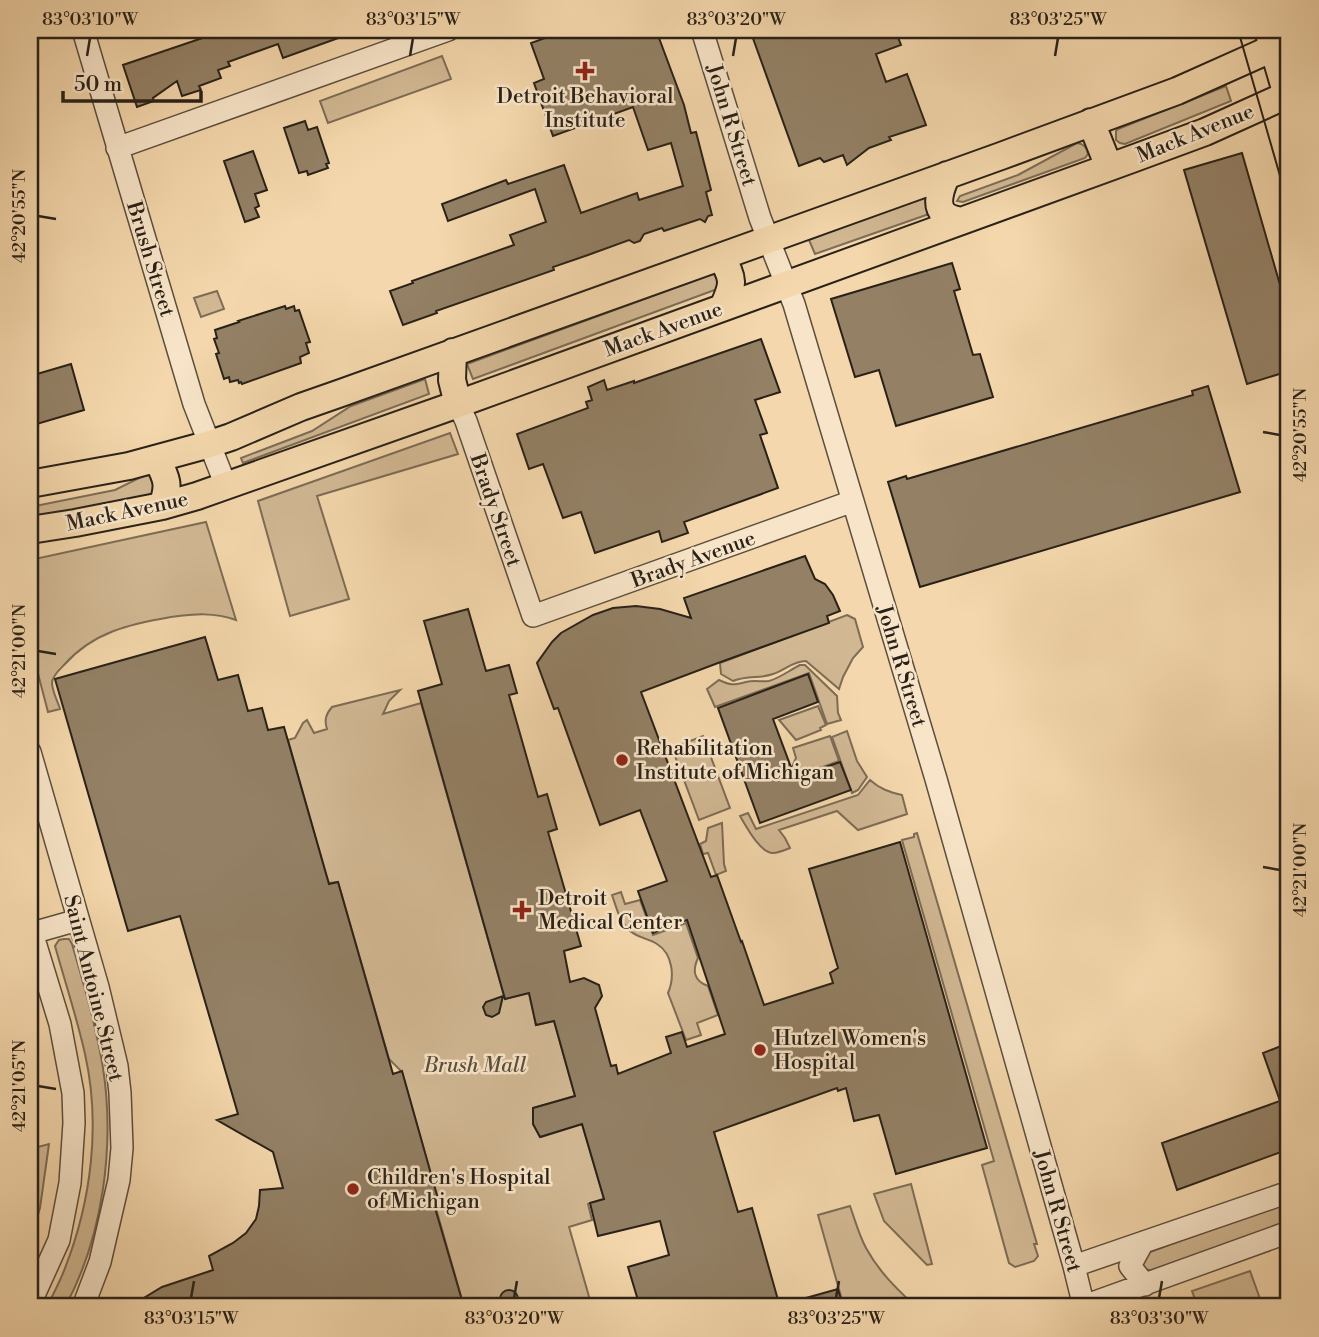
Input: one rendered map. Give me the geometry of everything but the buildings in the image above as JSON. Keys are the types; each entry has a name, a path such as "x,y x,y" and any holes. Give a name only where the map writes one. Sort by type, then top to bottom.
{"main road":[{"name":"Mack Avenue","path":"30,484 157,459 231,437 301,407 1177,91 1277,40"},
{"path":"1277,40 1288,97"},
{"name":"Mack Avenue","path":"30,530 162,506 226,486 1205,132 1288,97"},
{"path":"1091,122 1109,167"},
{"path":"947,175 942,187 941,209 945,216 961,221"},
{"path":"721,257 732,281 723,307"},
{"path":"453,352 452,380 458,404"},
{"path":"157,459 167,479 168,491 162,506"}],"street":[{"name":"Brush Street","path":"83,30 194,404 226,486"},
{"path":"117,148 448,30"},
{"name":"John R Street","path":"702,30 760,218 787,284 853,501 936,779 1084,1307"},
{"name":"Brady Street","path":"458,404 533,616"},
{"name":"Brady Avenue","path":"533,616 853,501"},
{"name":"Saint Antoine Street","path":"30,752 98,987 117,1066 120,1093 122,1148 119,1180 100,1262 83,1307"},
{"path":"31,930 78,920"},
{"name":"Saint Antoine Street","path":"30,1304 59,1240 70,1183 74,1123 73,1093 60,1024 31,930"},
{"path":"1074,1266 1289,1192"},
{"path":"1084,1307 1289,1232"},
{"path":"1142,1244 1130,1266 1145,1285"}],"green space":[{"path":"442,56 451,79 328,123 320,101"},
{"path":"1226,86 1231,101 1125,144 1116,140 1118,129"},
{"path":"1077,143 1086,148 1088,154 1085,158 963,202 957,201 960,196 1018,175"},
{"path":"924,198 928,199 929,214 815,254 809,240"},
{"path":"713,274 720,276 720,288 473,379 467,364"},
{"path":"217,291 224,309 201,317 194,298"},
{"path":"425,379 429,394 243,463 241,458 312,431 351,406"},
{"path":"450,433 458,454 317,496 349,599 290,616 258,501"},
{"path":"147,474 152,475 158,493 30,519 30,507 115,490"},
{"path":"206,522 236,620 204,614 171,617 141,623 100,637 75,654 55,675 52,686 60,709 48,712 30,643 30,560"},
{"path":"847,615 855,619 863,647 853,658 839,689 806,661 763,676 733,681 721,674 720,663"},
{"path":"805,665 837,696 841,720 827,724 809,673 715,707 707,689 719,680 732,684 769,681"},
{"name":"Brush Mall","path":"400,690 389,701 383,714 421,703 505,999 529,993 536,1025 554,1021 575,1096 533,1108 533,1124 541,1137 582,1124 604,1199 588,1204 592,1220 569,1227 592,1307 464,1307 437,1212 438,1199 402,1072 389,1059 338,882 329,883 326,875 288,740 295,738 307,720 314,733 327,729 326,717 332,707"},
{"path":"818,706 826,725 820,728 821,730 796,740 779,720"},
{"path":"847,731 857,761 867,777 858,790 852,793 832,737"},
{"path":"703,736 730,808 699,820 672,748"},
{"path":"830,736 839,761 792,778 791,769 796,758 793,748"},
{"path":"870,780 885,790 902,795 907,814 858,830 837,811 779,830 790,848 773,853 758,844 740,816 748,813 756,829 858,795"},
{"path":"722,823 726,871 716,875 708,853 703,854 700,844 706,841 708,828"},
{"path":"917,833 1037,1244 1034,1244 1038,1256 1034,1261 1015,1267 1009,1263 982,1165 994,1161 902,840 914,837"},
{"path":"621,892 625,904 640,900 653,935 686,923 698,958 696,975 708,986 718,1015 697,1023 701,1035 686,1040 668,993 672,973 669,960 657,944 631,932 625,925 612,895"},
{"path":"69,939 89,1006 103,1068 106,1159 97,1221 78,1280 65,1307 47,1307 63,1273 81,1217 93,1136 90,1081 85,1054 55,946 59,940"},
{"path":"49,1144 40,1208 30,1240 30,1149"},
{"path":"911,1184 932,1264 927,1265 884,1221 874,1194"},
{"path":"1289,1201 1289,1222 1153,1271 1142,1267 1142,1260 1150,1252"},
{"path":"850,1206 871,1257 916,1307 844,1307 818,1215"},
{"path":"1250,1271 1263,1307 1198,1307 1192,1291"}],"tram line":[{"path":"1238,30 1289,207"}],"place":[{"name":"Detroit Behavioral Institute","path":"585,71"},
{"name":"Rehabilitation Institute of Michigan","path":"622,760"},
{"name":"Detroit Medical Center","path":"522,910"},
{"name":"Hutzel Women's Hospital","path":"760,1050"},
{"name":"Children's Hospital of Michigan","path":"353,1189"}]}
